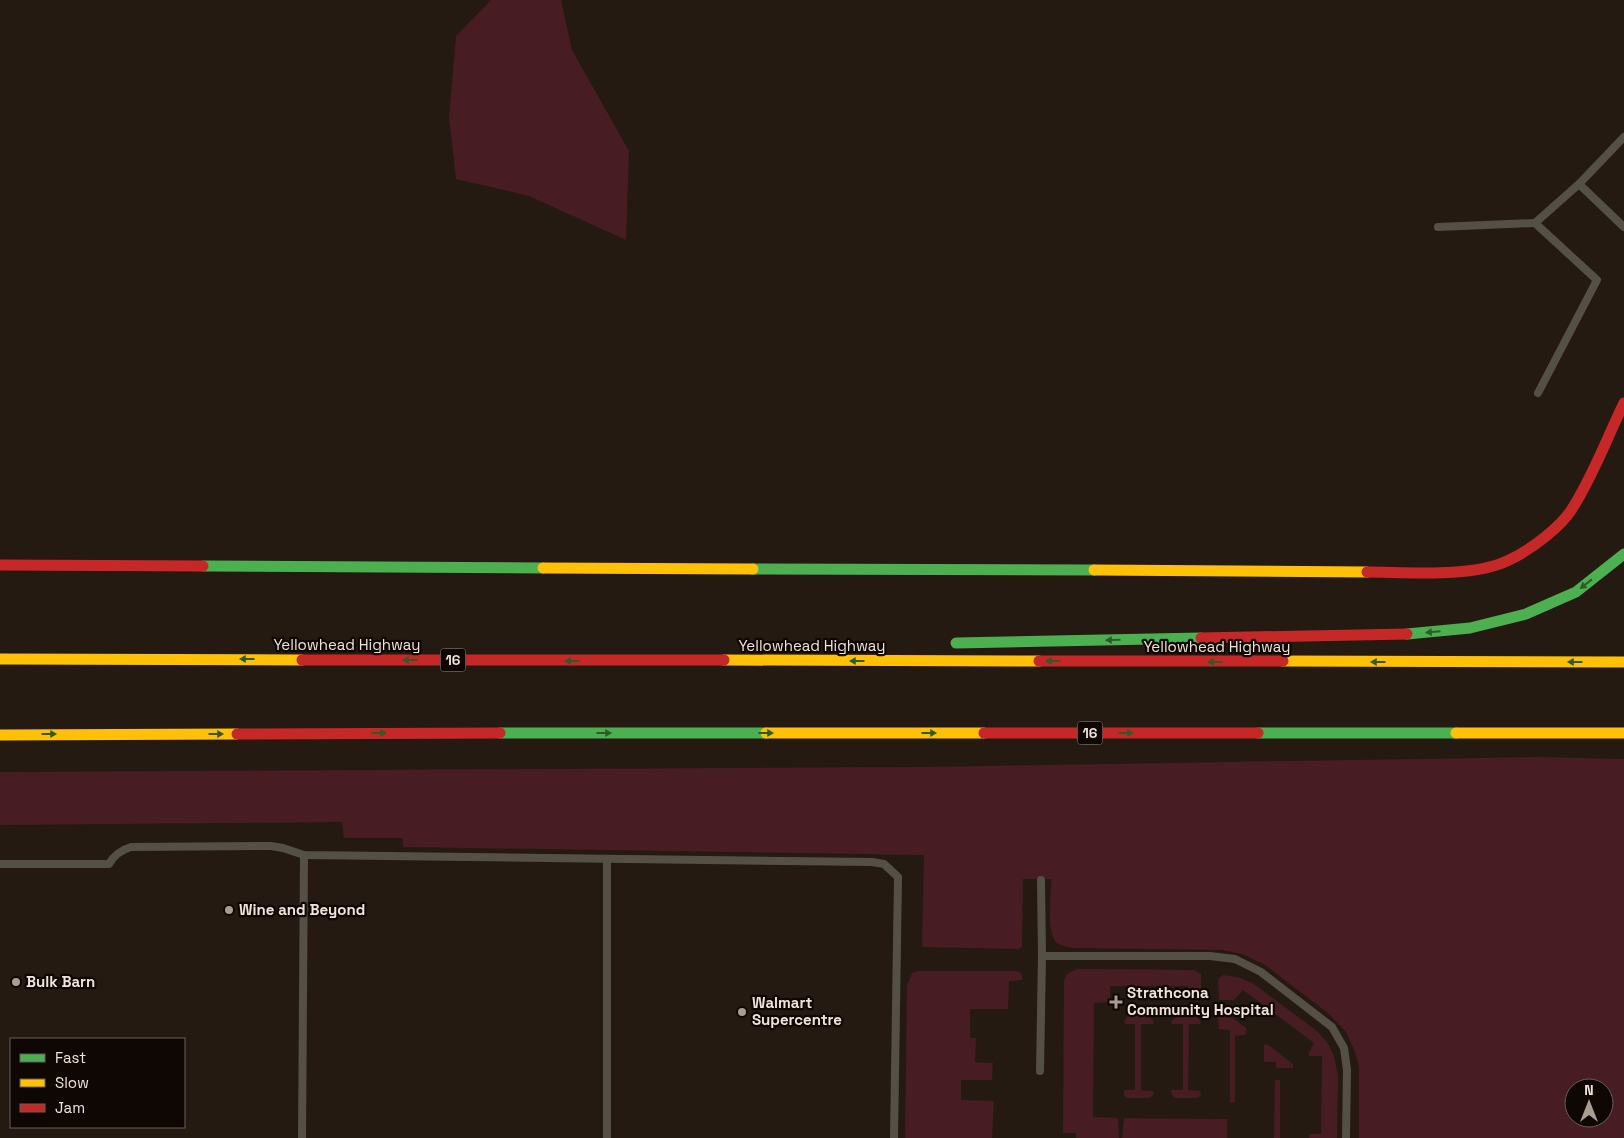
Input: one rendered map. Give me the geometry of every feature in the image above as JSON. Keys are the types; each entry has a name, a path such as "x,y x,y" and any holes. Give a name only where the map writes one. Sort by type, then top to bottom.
{"main road":[{"path":"0,565 1451,572 1479,569 1506,562 1537,544 1555,529 1571,511 1585,486 1624,403"},
{"path":"948,643 1403,634 1470,628 1526,614 1576,592 1624,554"},
{"path":"598,661 722,649"},
{"name":"Yellowhead Highway","path":"0,659 1624,662"},
{"name":"16","path":"0,734 1624,733"}],"lane":[{"path":"1438,227 1535,224 1579,184 1624,137"},
{"path":"1579,184 1624,228"},
{"path":"1535,224 1597,280 1538,393"},
{"path":"0,864 109,864 121,850 131,847 271,846 304,855 872,862 884,864 898,877 894,1138"},
{"path":"302,1138 304,855"},
{"path":"607,860 607,1138"},
{"path":"1040,1071 1041,880"},
{"path":"1042,956 1210,956 1235,959 1261,972 1332,1027 1344,1048 1347,1070 1346,1138"}],"shaded area":[{"path":"491,0 561,0 572,50 629,151 626,240 529,196 456,179 449,117 456,36"},
{"path":"1537,757 1624,759 1624,1138 1359,1138 1359,1067 1346,1032 1329,1014 1265,965 1242,954 1222,950 1073,948 1059,944 1053,938 1051,931 1051,879 1023,879 1022,947 1018,949 922,947 924,855 403,847 403,838 344,838 342,822 0,825 0,772 919,767"},
{"path":"1077,969 1194,970 1201,974 1201,991 1196,996 1188,996 1188,986 1110,986 1110,1002 1094,1003 1093,1117 1118,1118 1119,1138 1076,1138 1076,1133 1063,1133 1064,981 1067,974"},
{"path":"918,971 1017,971 1022,974 1022,980 1009,981 1008,1009 970,1009 970,1038 976,1038 975,1062 993,1063 992,1080 961,1080 961,1100 994,1101 992,1138 905,1138 907,985 912,973"},
{"path":"1223,975 1238,977 1254,984 1317,1031 1327,1042 1334,1056 1338,1075 1337,1138 1309,1138 1310,1134 1321,1134 1322,1056 1310,1056 1308,1054 1314,1043 1243,990 1234,1000 1219,1000 1218,979"},
{"path":"1128,1016 1149,1016 1154,1022 1153,1024 1141,1024 1141,1090 1153,1091 1154,1094 1150,1098 1127,1098 1124,1095 1124,1090 1135,1090 1135,1024 1125,1024 1124,1021"},
{"path":"1219,1016 1233,1018 1247,1029 1245,1035 1235,1036 1235,1102 1230,1103 1230,1030 1219,1029"},
{"path":"1176,1017 1197,1017 1201,1022 1200,1024 1189,1024 1188,1090 1200,1091 1201,1095 1198,1098 1175,1098 1171,1093 1171,1090 1183,1090 1183,1024 1172,1024 1171,1021"},
{"path":"1267,1044 1293,1064 1293,1068 1276,1068 1276,1062 1264,1062 1264,1045"},
{"path":"1275,1080 1280,1080 1280,1138 1274,1138"},
{"path":"1124,1118 1227,1119 1227,1138 1122,1138"}],"traffic: fast":[{"path":"1407,634 1470,628 1526,614 1576,592 1624,554"},
{"path":"203,566 543,568"},
{"path":"753,569 1094,570"},
{"path":"956,643 1201,638"},
{"path":"500,733 766,733"},
{"path":"1258,733 1456,733"}],"traffic: slow":[{"path":"543,568 753,569"},
{"path":"1094,570 1367,572"},
{"path":"0,659 302,660"},
{"path":"724,660 1039,661"},
{"path":"1283,661 1624,662"},
{"path":"766,733 984,733"},
{"path":"1456,733 1624,733"},
{"path":"0,735 237,734"}],"traffic: jam":[{"path":"1367,572 1438,573 1475,570 1507,561 1532,547 1556,528 1572,509 1593,470 1624,403"},
{"path":"0,565 203,566"},
{"path":"1201,638 1407,634"},
{"path":"302,660 724,660"},
{"path":"1039,661 1283,661"},
{"path":"237,734 500,733"},
{"path":"984,733 1258,733"}],"place":[{"name":"Wine and Beyond","path":"229,910"},
{"name":"Bulk Barn","path":"16,982"},
{"name":"Strathcona Community Hospital","path":"1116,1002"},
{"name":"Walmart Supercentre","path":"742,1012"}]}
